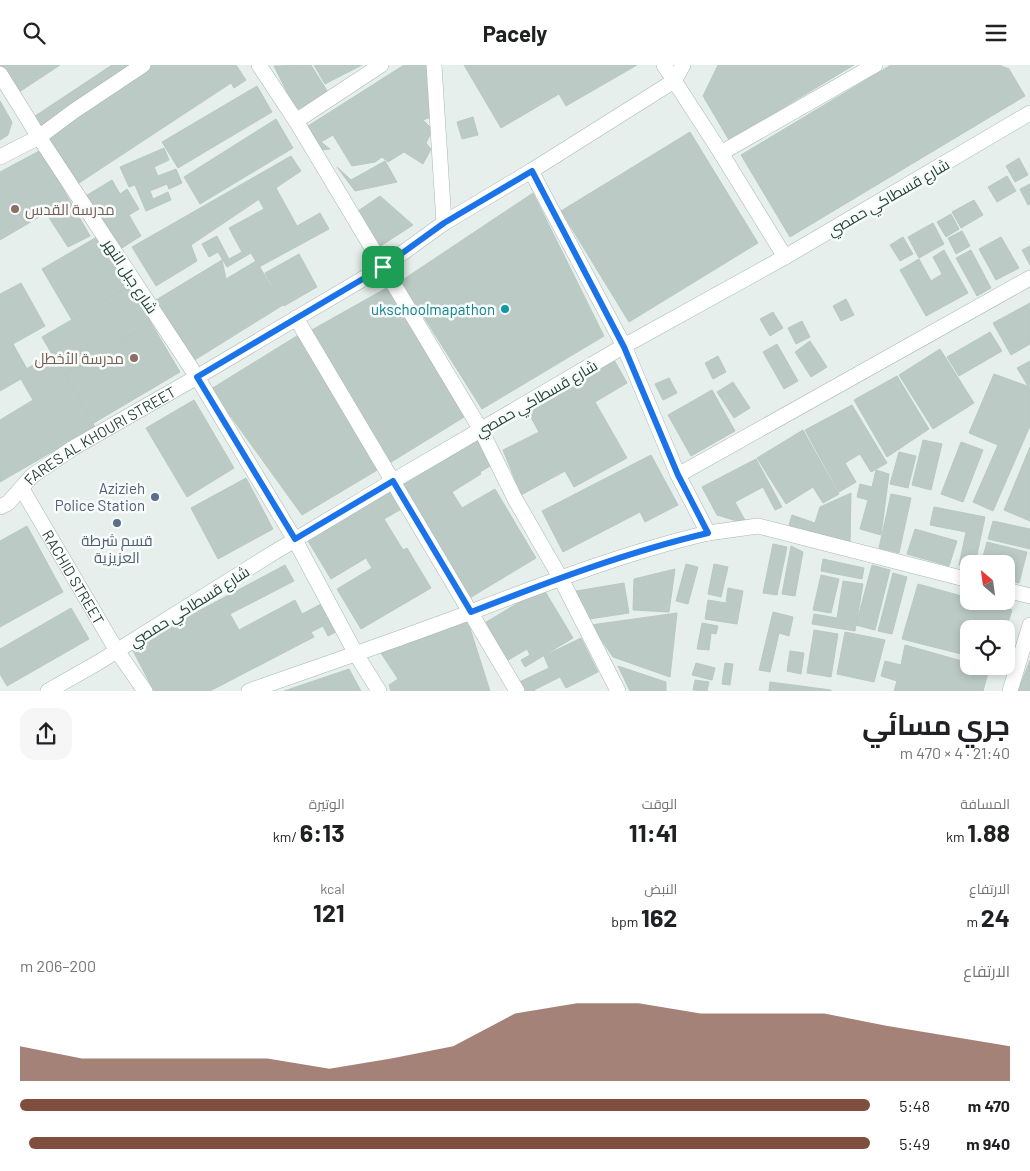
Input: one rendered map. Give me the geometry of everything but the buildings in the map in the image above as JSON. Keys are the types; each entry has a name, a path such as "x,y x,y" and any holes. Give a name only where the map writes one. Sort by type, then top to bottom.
{"street":[{"path":"0,157 39,137 143,65"},
{"path":"259,65 296,121 481,429 515,499 560,577 618,691"},
{"path":"296,121 381,65"},
{"path":"434,65 444,223"},
{"path":"664,65 785,257"},
{"name":"FARES AL KHOURI STREET","path":"0,507 8,503 32,476 73,448 383,267 444,223 532,171 674,81 683,65"},
{"path":"721,153 875,65"},
{"name":"شارع جبل النهر","path":"0,74 39,137 197,377 295,539 356,654 379,691"},
{"name":"شارع قسطاكي حمصي","path":"48,691 117,651 295,539 481,429 785,257 1030,113"},
{"path":"532,171 624,347 678,475 708,533"},
{"path":"678,475 1030,278"},
{"path":"296,317 517,691"},
{"name":"RACHID STREET","path":"22,489 117,651 145,691"},
{"path":"249,691 471,612 560,577 682,539 708,533 758,526 960,578"},
{"path":"1015,592 1030,596"},
{"path":"1010,691 1030,625"}],"place":[{"name":"مدرسة القدس","path":"15,209"},
{"name":"ukschoolmapathon","path":"505,309"},
{"name":"مدرسة الأخطل","path":"134,358"},
{"name":"Azizieh Police Station","path":"155,497"},
{"name":"قسم شرطة العزيزية","path":"117,523"}],"route":[{"path":"532,171 624,347 678,475 708,533 682,539 560,577 471,612 393,481 295,539 197,377 383,267 444,223 532,171"}]}
